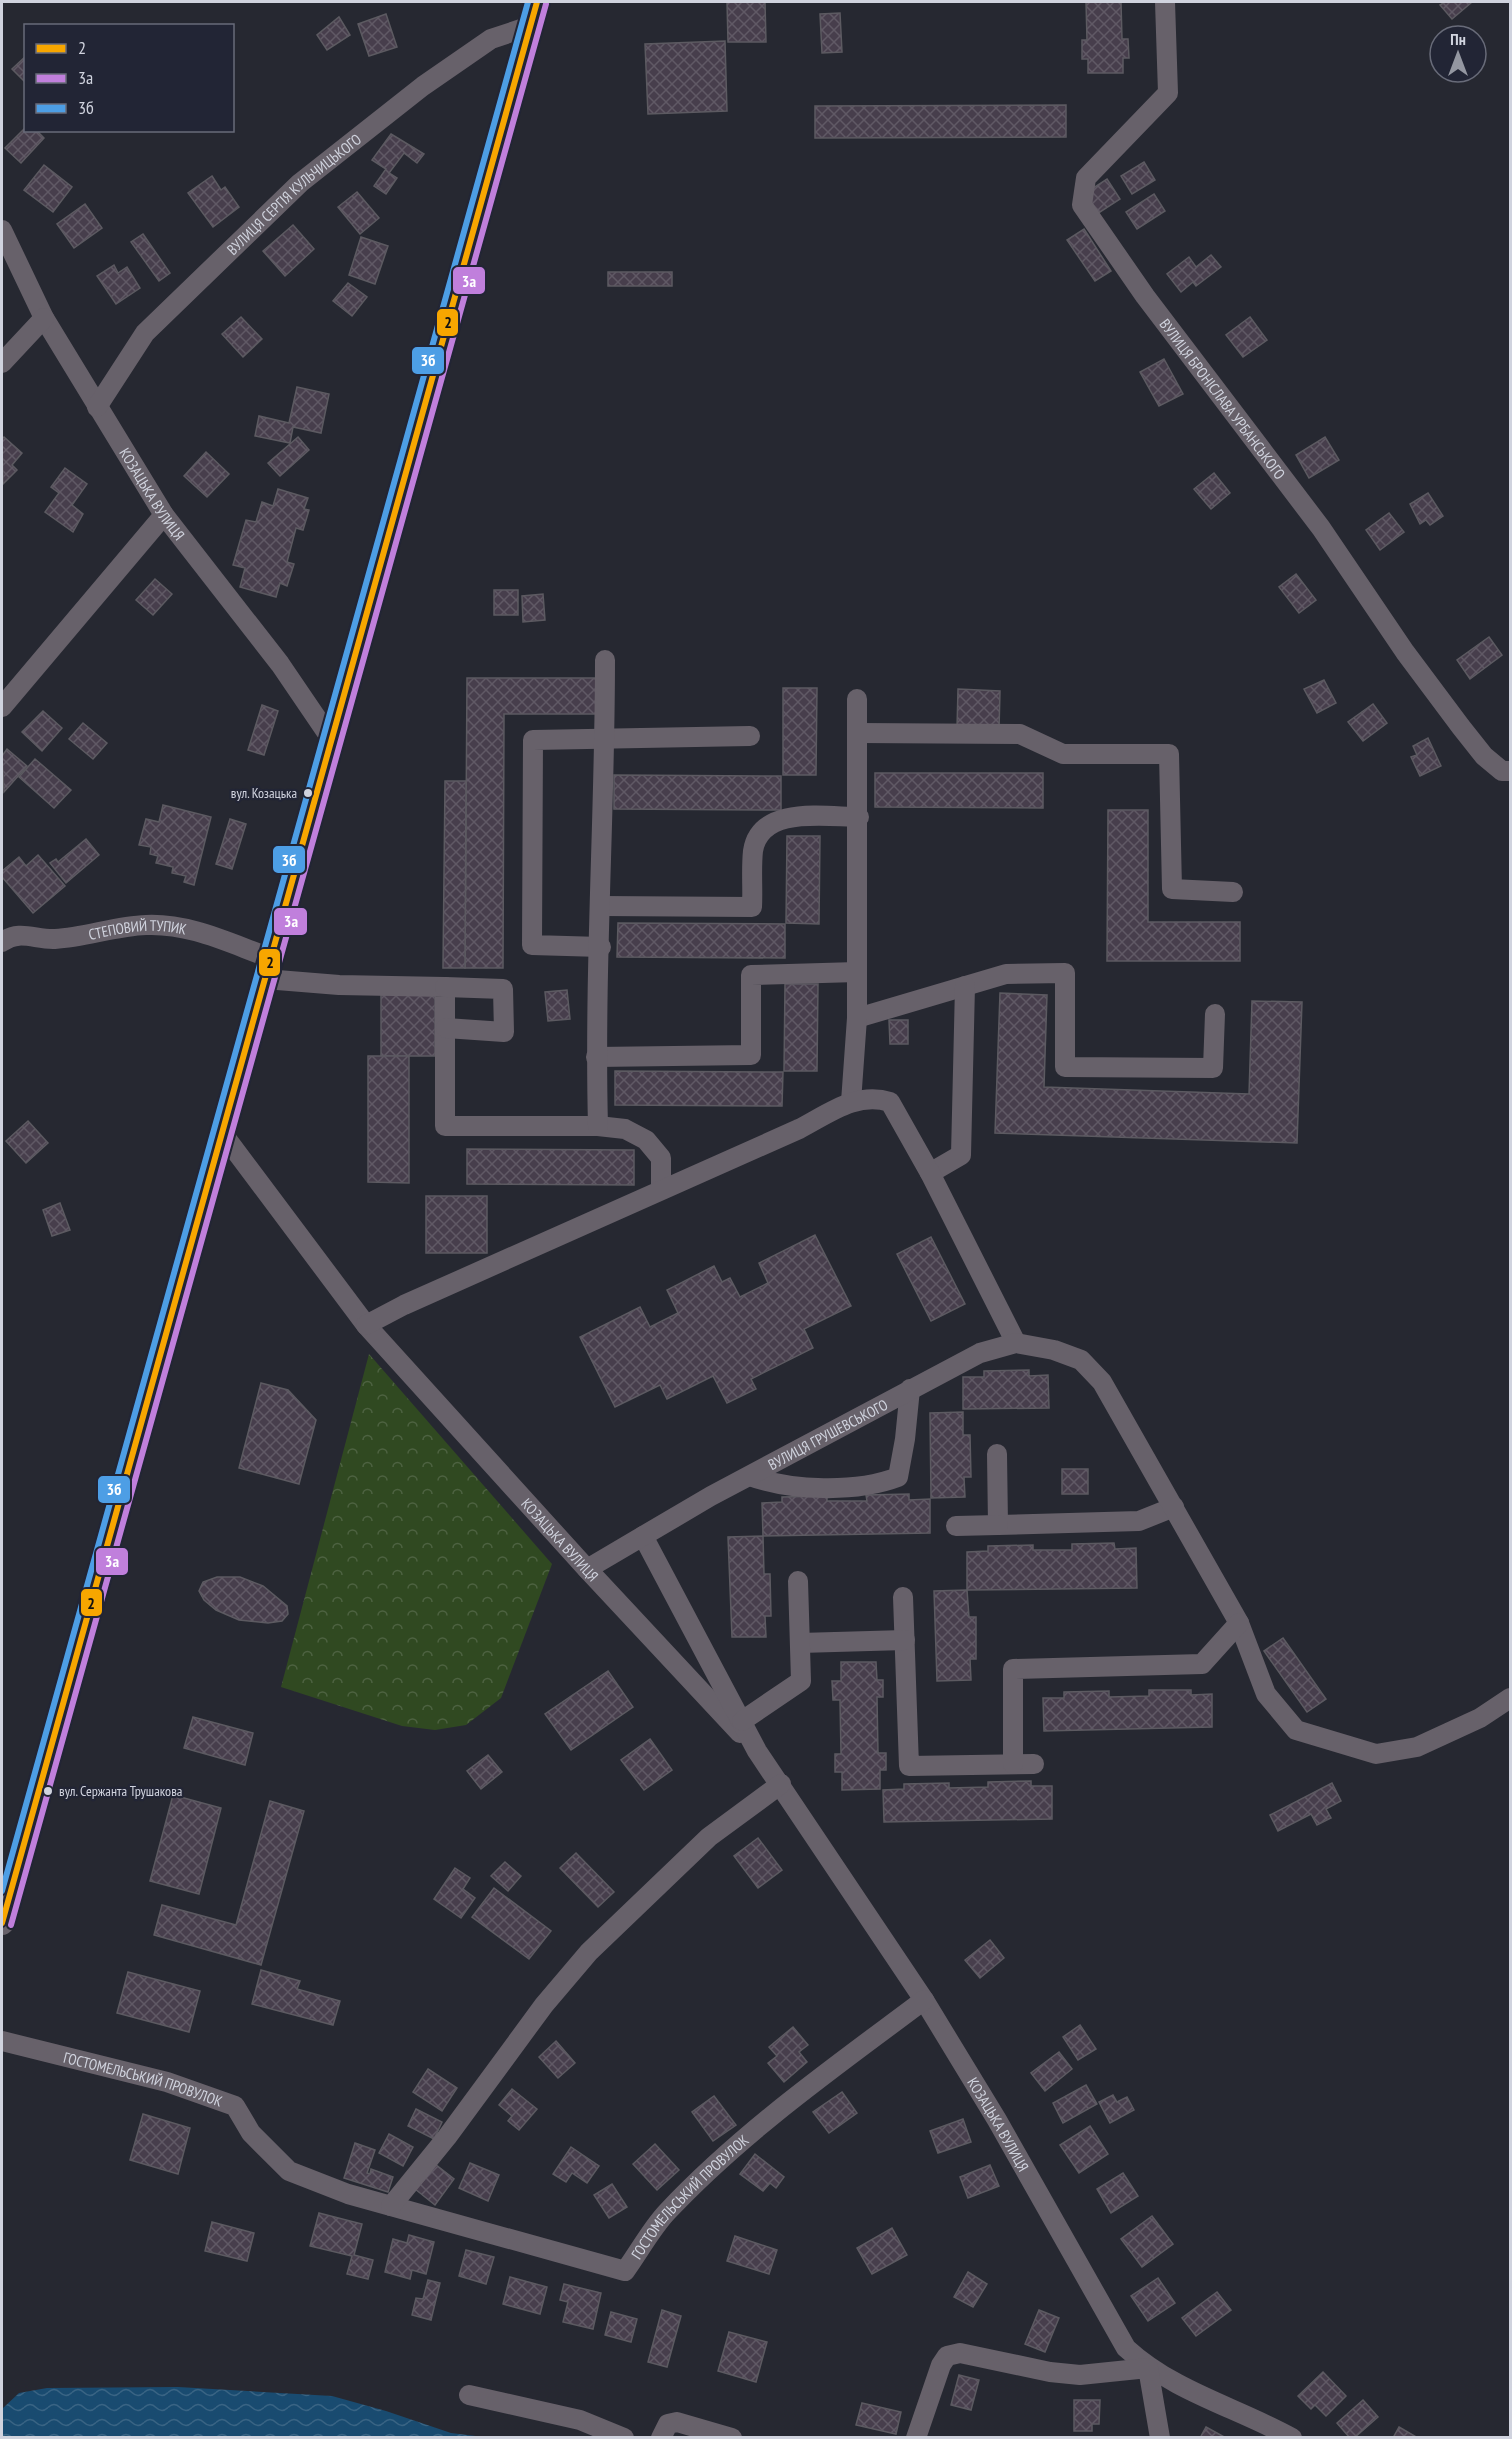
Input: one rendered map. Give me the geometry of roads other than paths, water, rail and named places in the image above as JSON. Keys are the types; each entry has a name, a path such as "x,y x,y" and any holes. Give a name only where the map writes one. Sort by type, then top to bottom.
{"street":[{"path":"2,1923 537,2"},
{"name":"ВУЛИЦЯ БРОНІСЛАВА УРБАНСЬКОГО","path":"1165,2 1168,93 1086,178 1082,205 1145,296 1321,528 1405,652 1461,727 1484,756 1502,771 1510,771"},
{"name":"ВУЛИЦЯ СЕРГІЯ КУЛЬЧИЦЬКОГО","path":"97,407 145,333 300,183 423,86 491,39 530,26"},
{"name":"КОЗАЦЬКА ВУЛИЦЯ","path":"2,230 44,318 164,515 280,664 331,739"},
{"path":"2,363 44,318"},
{"path":"2,708 164,515"},
{"path":"598,1126 596,1057 601,947 605,738 604,660"},
{"path":"851,1102 857,1018 859,817 857,699"},
{"path":"858,733 1020,734 1063,754 1169,754 1172,889 1233,892"},
{"path":"601,947 532,945 533,740 750,736"},
{"path":"601,906 752,908 753,848 768,824 789,816 859,817"},
{"name":"СТЕПОВИЙ ТУПИК","path":"5,934 25,934 52,939 93,935 145,925 182,927 268,968 339,986 503,989 504,1032 446,1029"},
{"path":"596,1057 752,1055 752,975 857,972"},
{"path":"857,1018 1006,974 1065,973 1065,1067 1213,1068 1215,1014"},
{"path":"930,1173 961,1155 965,986"},
{"path":"445,987 445,1126 598,1126 626,1129 646,1140 661,1158 661,1189"},
{"path":"366,1325 661,1189 799,1129 851,1102 873,1097 890,1102 930,1173 1016,1343 1054,1350 1081,1360 1102,1382 1239,1623 1266,1694 1296,1730 1376,1754 1417,1747 1480,1718 1510,1698"},
{"name":"КОЗАЦЬКА ВУЛИЦЯ","path":"223,1134 366,1325 587,1569 757,1751 924,2000 997,2120 1126,2348 1148,2368 1189,2391 1292,2438"},
{"name":"ВУЛИЦЯ ГРУШЕВСЬКОГО","path":"587,1569 750,1476 910,1389 980,1353 1016,1343"},
{"path":"750,1476 774,1485 820,1487 878,1485 897,1477 905,1438 910,1389"},
{"path":"997,1454 998,1525"},
{"path":"956,1526 1139,1521 1174,1508"},
{"name":"КОЗАЦЬКА ВУЛИЦЯ","path":"643,1536 757,1751"},
{"path":"742,1721 801,1681 798,1581"},
{"path":"903,1597 909,1766 1034,1764"},
{"path":"1013,1764 1013,1669 1202,1664 1239,1623"},
{"path":"800,1643 905,1640"},
{"path":"391,2206 447,2137 544,2005 596,1944 709,1837 781,1784"},
{"name":"ГОСТОМЕЛЬСЬКИЙ ПРОВУЛОК","path":"2,2041 167,2082 235,2106 252,2133 289,2171 348,2194 625,2271 666,2213 738,2146 829,2070 924,2000"},
{"path":"916,2438 941,2365 947,2356 960,2354 1050,2372 1080,2375 1148,2368 1160,2438"},
{"path":"469,2395 580,2420 624,2438"},
{"path":"661,2438 668,2424 677,2422 732,2438"}],"water":[{"path":"178,2387 332,2396 451,2433 484,2437 2,2437 2,2409 19,2393 47,2388"}],"place":[{"name":"вул. Козацька","path":"308,793"},
{"name":"вул. Сержанта Трушакова","path":"48,1791"}]}
